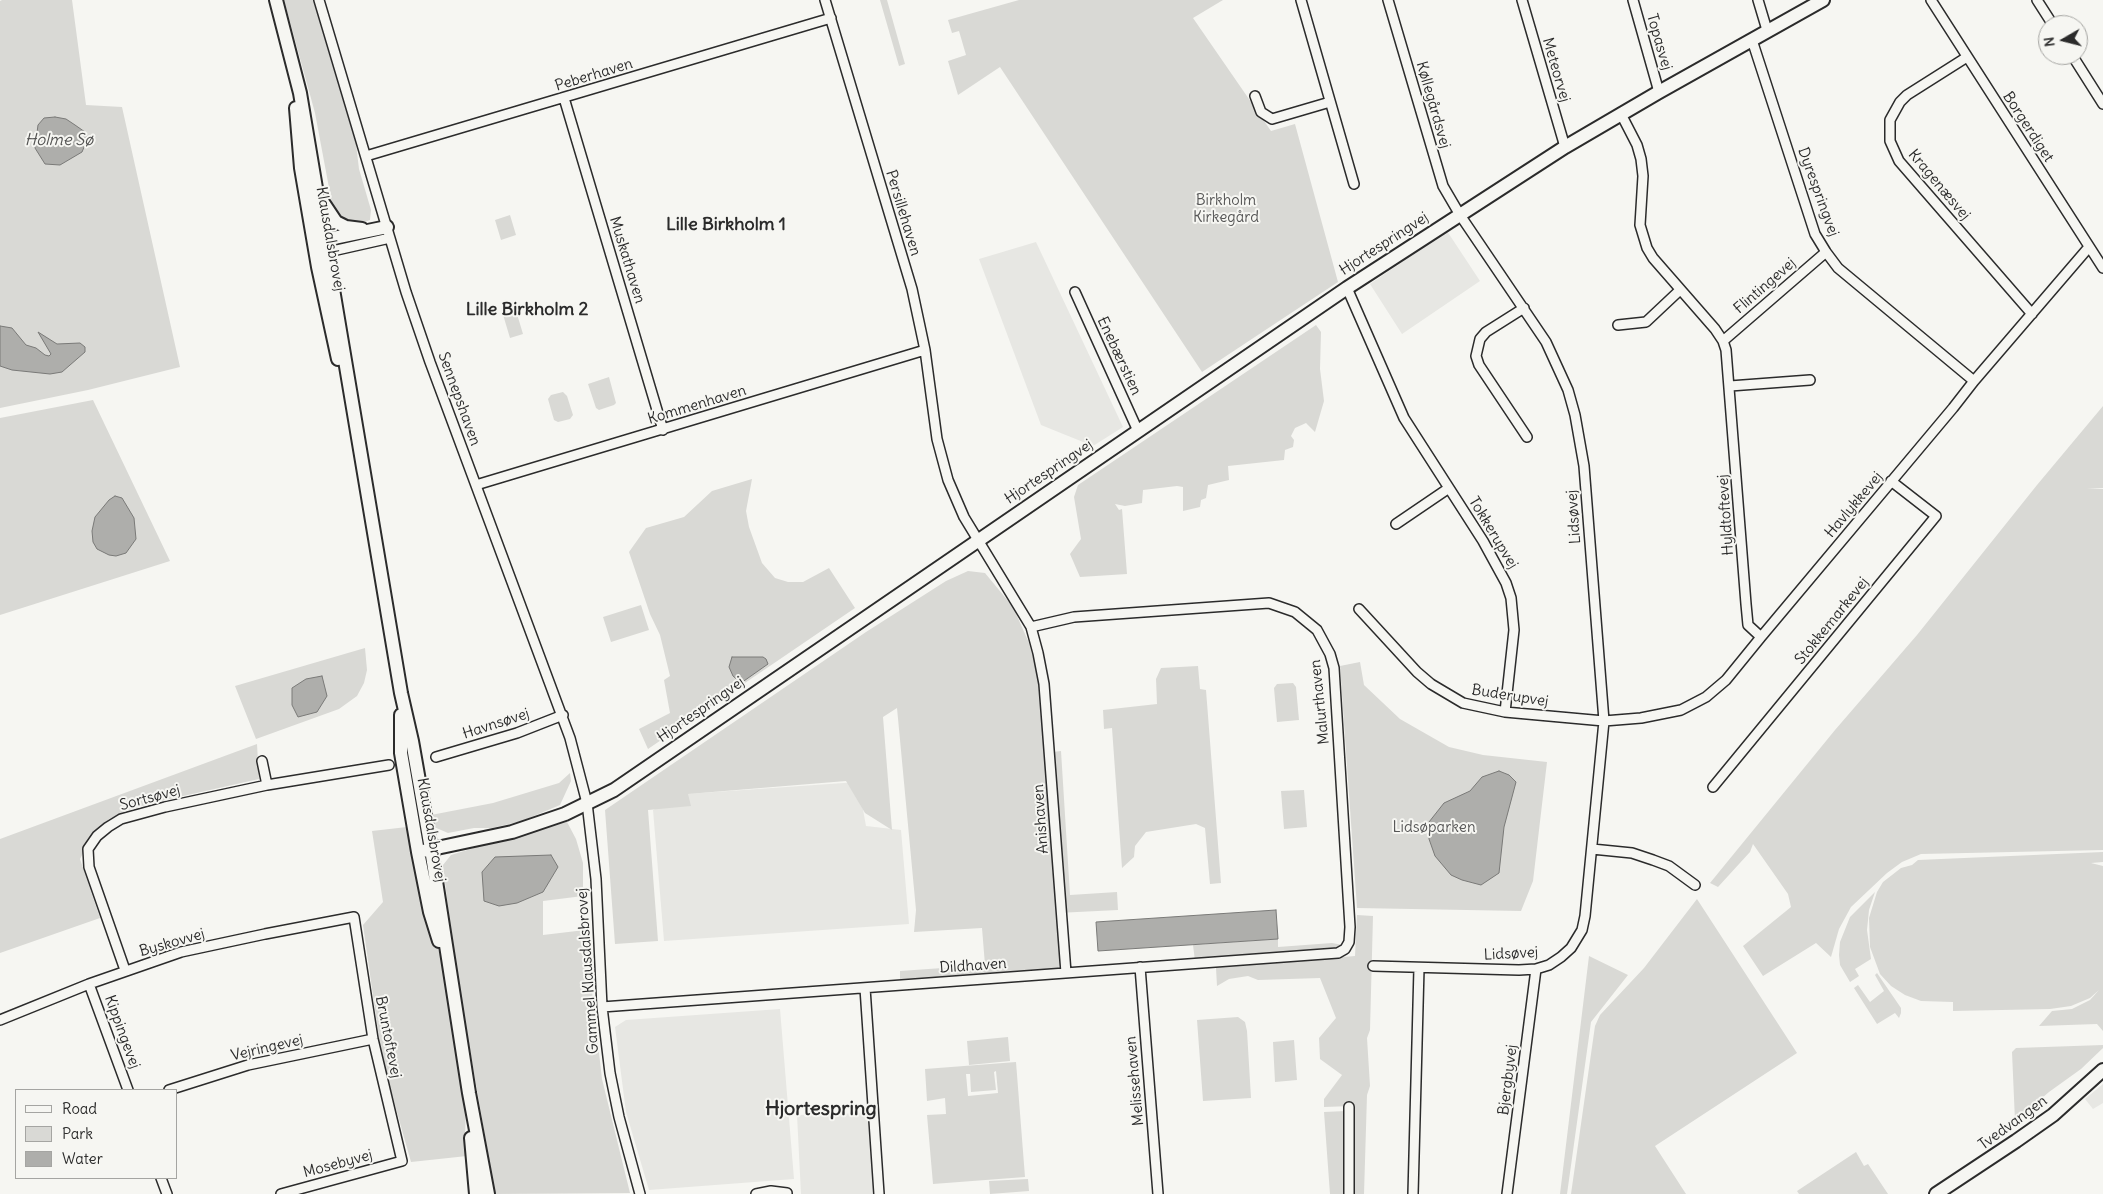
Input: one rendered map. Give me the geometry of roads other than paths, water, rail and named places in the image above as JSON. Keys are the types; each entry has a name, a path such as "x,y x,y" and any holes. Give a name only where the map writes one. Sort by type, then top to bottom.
{"street":[{"name":"Klausdalsbrovej","path":"276,0 300,93 318,193 332,334 360,451 401,693 412,741 431,850 469,1093 488,1194"},
{"name":"Sennepshaven","path":"319,0 388,232 430,362 563,715 587,803"},
{"name":"Persillehaven","path":"825,0 908,275 925,350 936,438 948,480 964,517 978,539"},
{"path":"1301,0 1354,184"},
{"name":"Køllegårdsvej","path":"1388,0 1443,186 1460,215"},
{"name":"Meteorvej","path":"1522,0 1565,147"},
{"name":"Topasvej","path":"1633,0 1659,92"},
{"path":"1758,0 1767,30"},
{"name":"Hjortespringvej","path":"418,852 512,832 565,814 614,790 1347,288 1565,147 1767,30 1823,0"},
{"name":"Borgerdiget","path":"1931,0 2103,268"},
{"path":"2037,0 2047,15"},
{"name":"Peberhaven","path":"366,156 830,18"},
{"name":"Klausdalsbrovej","path":"284,30 295,103 301,168 323,244"},
{"name":"Dyrespringvej","path":"1752,40 1815,234 1826,252 1838,268 1974,381"},
{"name":"Kragenæsvej","path":"1967,57 1907,95 1900,102 1890,120 1890,141 1899,161 2032,314"},
{"path":"2078,65 2103,104"},
{"path":"1255,96 1261,112 1272,119 1330,102"},
{"name":"Muskathaven","path":"564,98 663,430"},
{"name":"Hyldtoftevej","path":"1621,114 1637,145 1641,159 1643,176 1640,213 1642,237 1652,258 1715,329 1723,341 1728,359 1748,625 1761,637"},
{"path":"318,193 336,222 346,227 388,232"},
{"name":"Lidsøvej","path":"1373,966 1536,969 1561,957 1576,942 1582,930 1586,908 1604,721 1581,440 1568,390 1546,342 1460,215"},
{"path":"323,244 372,231"},
{"path":"323,244 388,232"},
{"name":"Havlykkevej","path":"1604,721 1661,715 1681,710 1706,697 1726,680 1974,381 2089,247"},
{"name":"Flintingevej","path":"1723,341 1826,252"},
{"name":"Tokkerupvej","path":"1347,288 1404,418 1499,568 1511,598 1514,630 1505,712"},
{"path":"1618,325 1646,322 1680,290"},
{"name":"Enebærstien","path":"1074,292 1138,431"},
{"path":"1524,308 1486,332 1477,347 1476,356 1479,365 1527,437"},
{"name":"Kommenhaven","path":"476,485 925,350"},
{"path":"1730,386 1810,380"},
{"name":"Stokkemarkevej","path":"1713,787 1936,516 1892,481"},
{"name":"Tokkerupvej","path":"1396,524 1449,488"},
{"path":"978,539 1030,627"},
{"name":"Malurthaven","path":"1030,627 1054,620 1081,616 1269,604 1296,612 1317,630 1330,654 1334,668 1350,927 1349,942 1345,949"},
{"name":"Buderupvej","path":"1359,609 1430,684 1463,702 1505,712 1604,721"},
{"name":"Anishaven","path":"1030,627 1044,684 1066,973"},
{"name":"Klausdalsbrovej","path":"401,693 401,753 418,852 430,912 449,970"},
{"name":"Havnsøvej","path":"436,757 516,733 563,715"},
{"path":"262,761 267,785"},
{"name":"Sortsøvej","path":"125,970 89,867 88,849 97,836 121,819 267,785 390,765"},
{"name":"Gammel Klausdalsbrovej","path":"587,803 596,879 602,1007 610,1073 619,1116 640,1194"},
{"path":"1592,849 1632,853 1653,860 1669,866 1695,885"},
{"name":"Byskovvej","path":"2,1019 125,970 181,952 282,930 354,917"},
{"name":"Bruntoftevej","path":"354,917 372,1039 402,1161"},
{"name":"Dildhaven","path":"602,1007 1338,953 1345,949"},
{"name":"Melissehaven","path":"1140,967 1158,1194"},
{"path":"1413,1194 1419,968"},
{"name":"Bjergbyvej","path":"1507,1194 1536,969"},
{"name":"Kippingevej","path":"89,984 128,1089"},
{"path":"865,988 880,1194"},
{"name":"Vejringevej","path":"172,1089 248,1065 372,1039"},
{"name":"Tvedvangen","path":"1936,1194 2053,1115 2103,1070"},
{"name":"Klausdalsbrovej","path":"469,1093 476,1194"},
{"path":"1349,1194 1350,1107"},
{"name":"Mosebyvej","path":"281,1194 402,1161"},
{"path":"161,1179 167,1194"},
{"path":"756,1194 771,1191 787,1193"}],"water":[{"name":"Holme Sø","path":"44,118 66,119 85,132 87,140 82,152 60,165 45,164 35,148 38,125"},
{"path":"0,326 12,328 26,345 36,348 45,355 49,356 51,354 38,332 57,344 80,343 85,347 85,352 62,372 50,374 12,370 0,366"},
{"path":"115,496 122,498 134,518 136,539 126,553 116,556 97,549 93,542 92,531 95,517 109,500"},
{"path":"732,657 763,657 768,664 741,683 733,676 729,667"},
{"path":"322,676 327,696 317,712 298,717 292,705 292,688 306,679"},
{"path":"1499,771 1509,775 1516,782 1504,827 1499,873 1481,885 1451,875 1435,856 1429,839 1429,822 1444,803 1470,791 1482,777"},
{"path":"551,855 558,867 543,892 517,903 499,906 484,901 482,872 495,857"},
{"path":"1276,910 1278,939 1098,951 1096,922"}],"district":[{"name":"Lille Birkholm 1","path":"726,225"},
{"name":"Lille Birkholm 2","path":"527,310"},
{"name":"Hjortespring","path":"821,1109"}],"park label":[{"name":"Birkholm Kirkegård","path":"1226,210"},
{"name":"Lidsøparken","path":"1434,828"}]}
